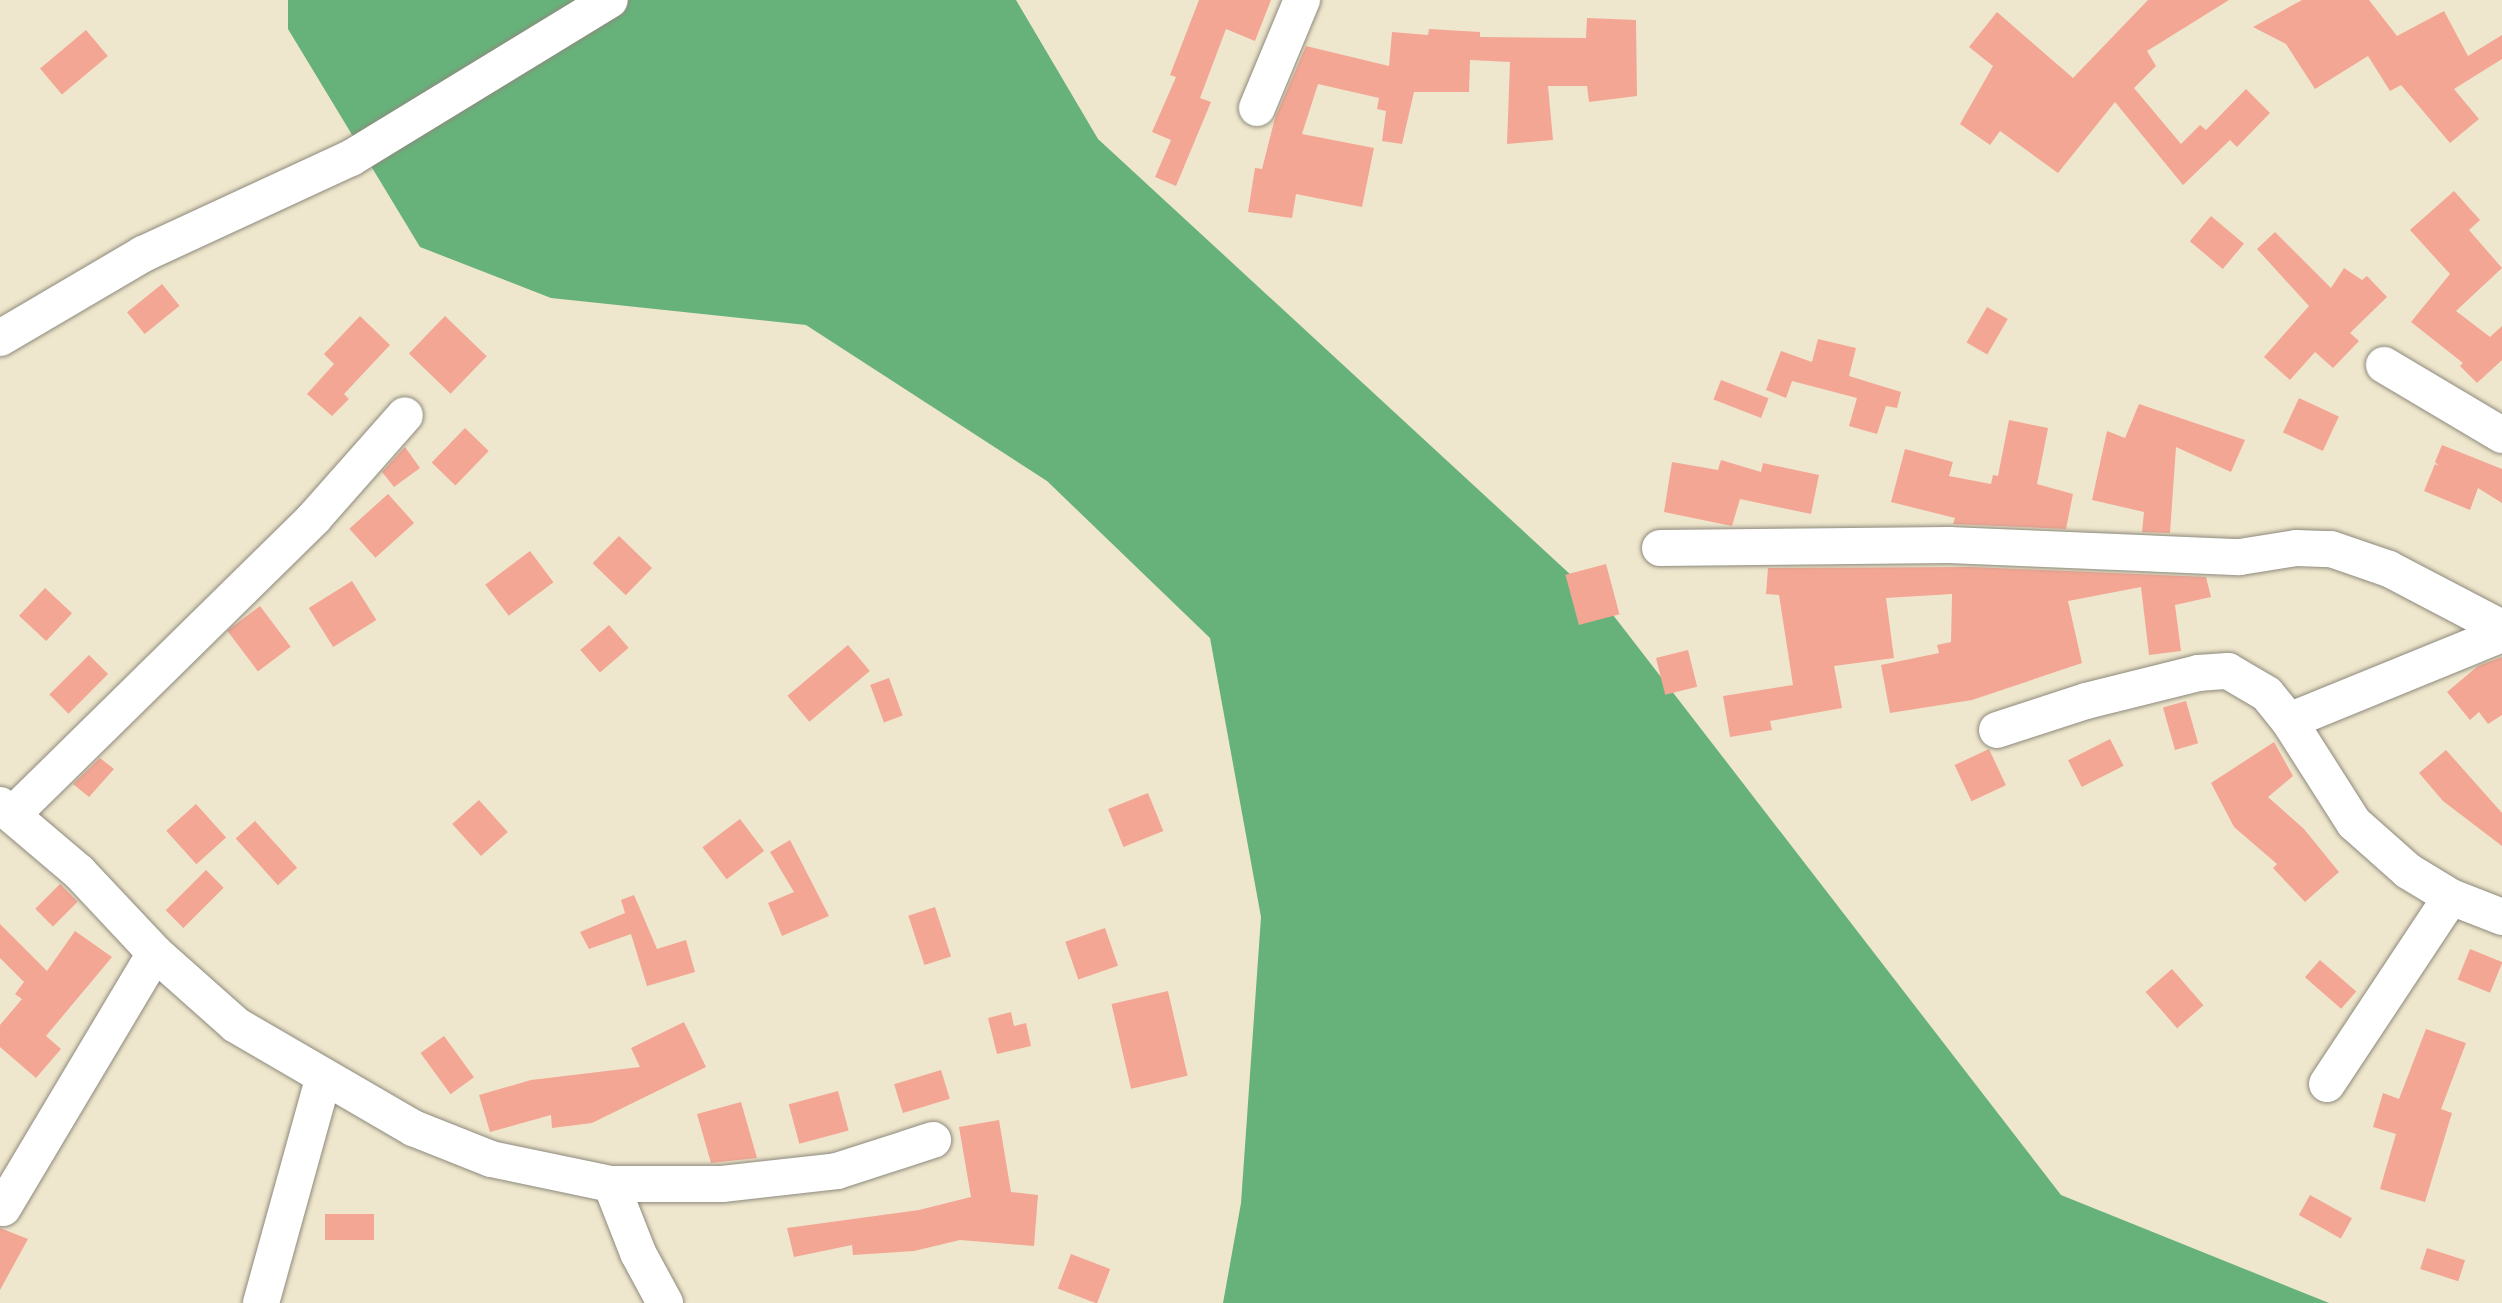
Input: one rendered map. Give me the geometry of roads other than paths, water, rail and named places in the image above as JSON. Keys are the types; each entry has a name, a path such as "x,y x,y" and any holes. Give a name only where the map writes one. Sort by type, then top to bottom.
{"street":[{"path":"0,338 143,254 351,158 610,0"},
{"path":"1257,108 1302,0"},
{"path":"2384,365 2502,435"},
{"path":"405,415 314,518 6,809 79,872 155,953 236,1025 323,1080 413,1128 491,1159 611,1184 722,1184 837,1171 933,1140"},
{"path":"1660,548 1949,545 2240,557 2296,548 2331,549 2389,569 2502,631"},
{"path":"2289,721 2502,631"},
{"path":"1997,730 2086,701 2198,673 2228,671 2267,694 2289,721 2354,823 2408,871 2451,897 2502,917"},
{"path":"2327,1084 2451,897"},
{"path":"3,1208 155,953"},
{"path":"261,1303 323,1080"},
{"path":"611,1184 638,1253 665,1303"}]}
